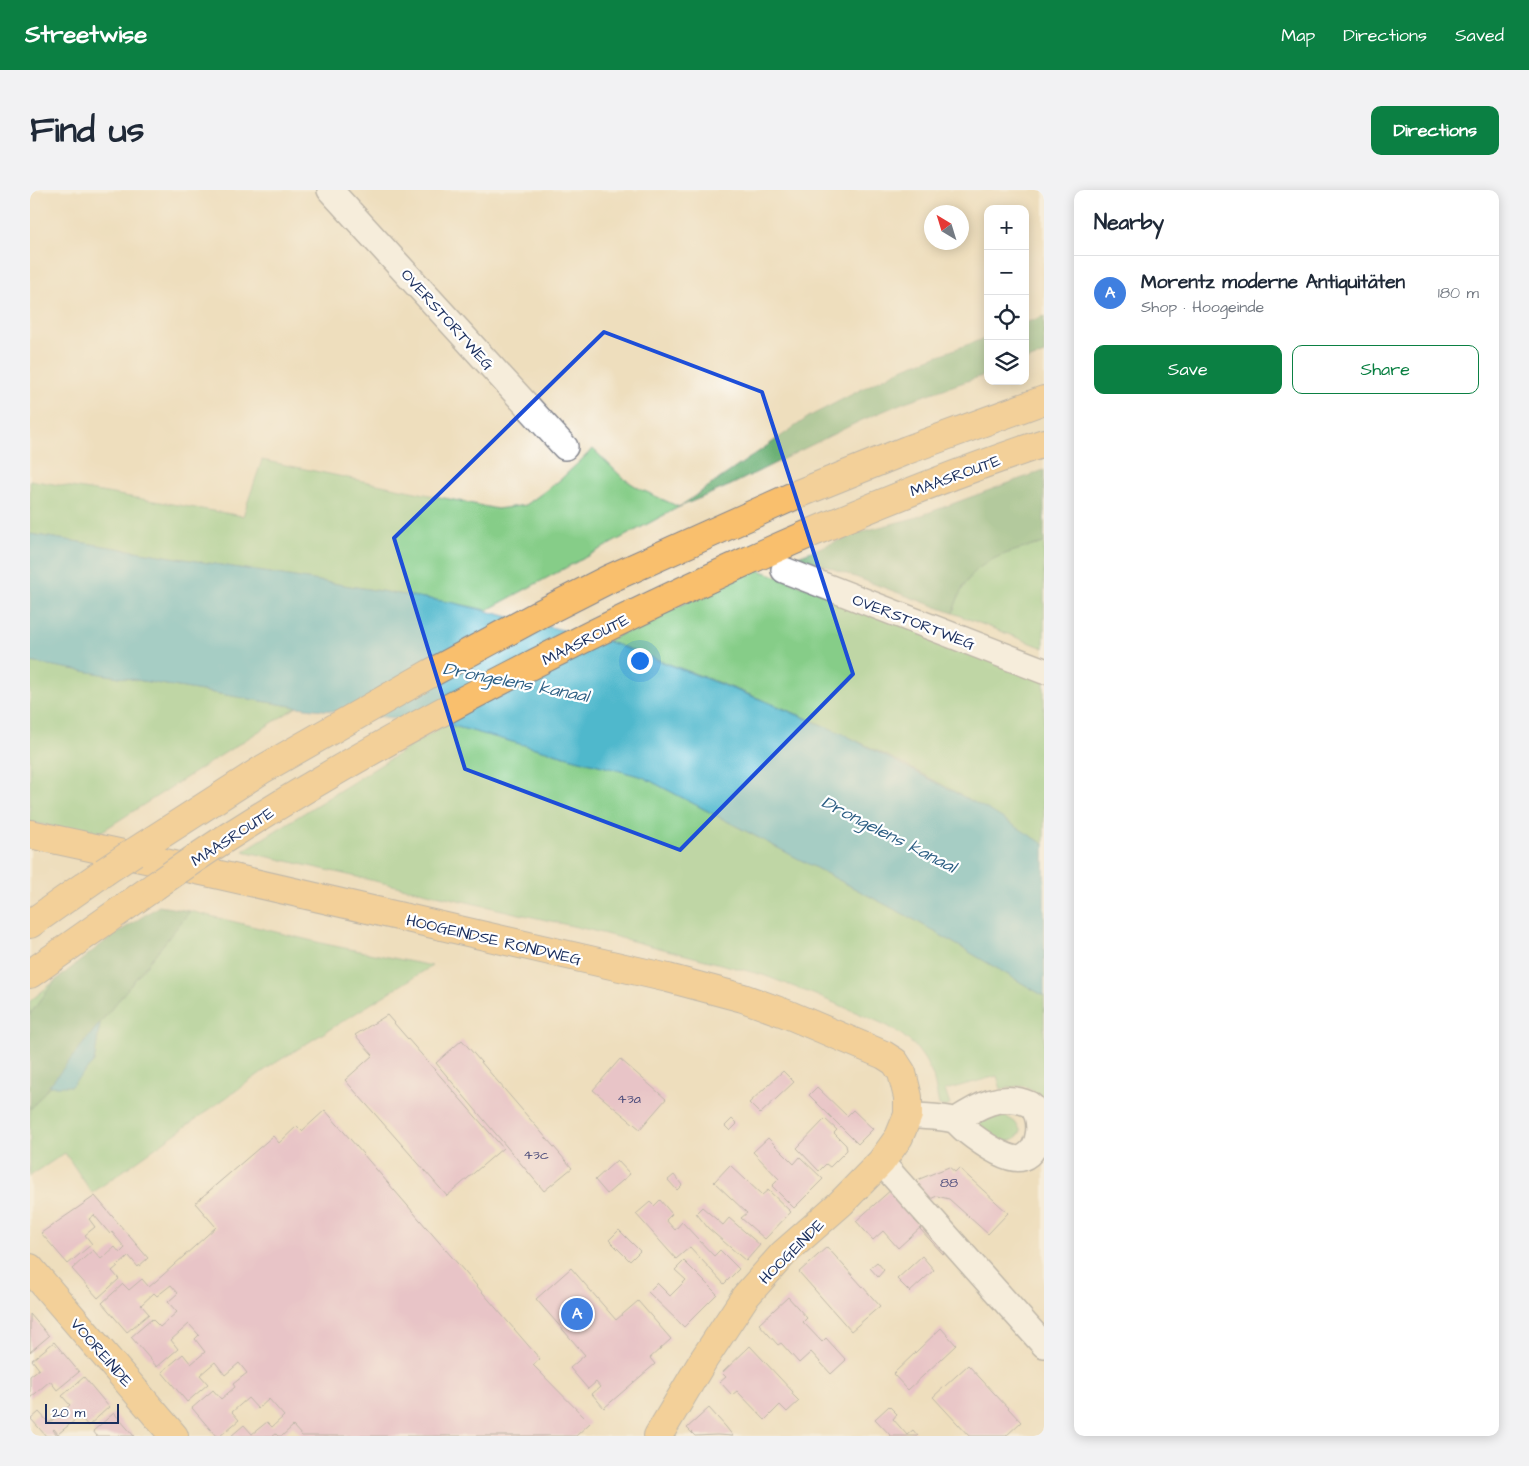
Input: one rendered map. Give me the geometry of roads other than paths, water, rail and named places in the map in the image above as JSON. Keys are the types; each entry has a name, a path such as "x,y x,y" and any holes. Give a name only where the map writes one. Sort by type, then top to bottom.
{"main road":[{"path":"30,924 104,872 263,769 431,673 542,613 681,546 798,494 907,450 1044,400"},
{"name":"MAASROUTE","path":"30,974 233,833 375,749 565,649 669,596 828,524 1044,443"},
{"name":"HOOGEINDSE RONDWEG","path":"30,834 220,875 668,978 743,998 850,1040 895,1062 906,1082 908,1115"},
{"name":"HOOGEINDE","path":"658,1436 704,1359 745,1297 783,1254 841,1202 881,1162 899,1137 908,1115"},
{"name":"VOOREINDE","path":"30,1268 174,1436"}],"street":[{"name":"OVERSTORTWEG","path":"330,190 565,447"},
{"name":"OVERSTORTWEG","path":"784,570 1044,671"},
{"path":"908,1115 955,1121"},
{"path":"881,1162 1044,1345"}],"water":[{"name":"Drongelens kanaal","path":"30,534 454,603 607,641 762,700 841,733 989,810 1044,844 1044,996 913,919 643,777 446,724 297,707 30,662"},
{"path":"100,1023 94,1062 71,1086 49,1086"}],"place":[{"name":"Morentz moderne Antiquitäten","path":"577,1314"}]}
